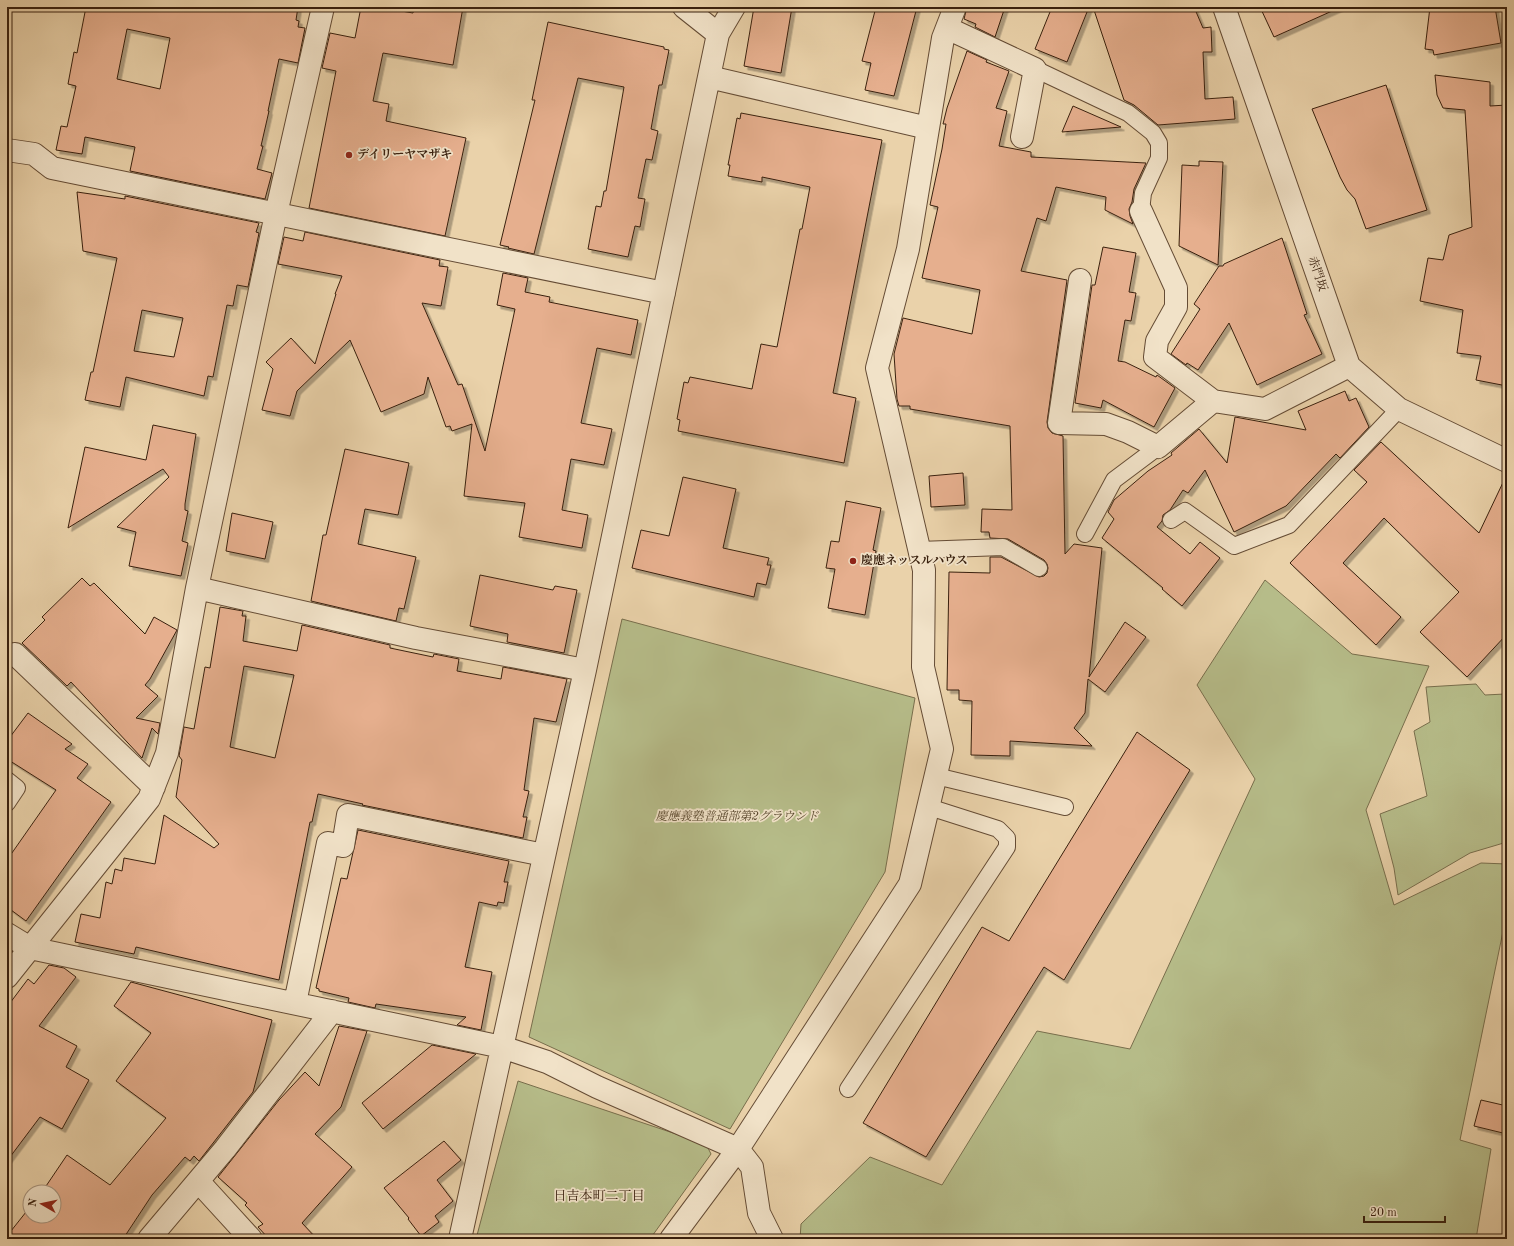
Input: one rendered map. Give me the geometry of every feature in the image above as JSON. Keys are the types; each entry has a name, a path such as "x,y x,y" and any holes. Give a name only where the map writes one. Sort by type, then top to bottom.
{"street":[{"path":"7,977 149,799 167,753 197,588 276,214 323,7"},
{"path":"684,7 718,34"},
{"path":"460,1239 585,670 718,34 734,7"},
{"path":"671,1239 738,1149 910,884 929,807 942,749 923,667 924,570 877,368 908,249 943,38 955,7"},
{"name":"赤門坂","path":"1224,7 1349,366"},
{"path":"947,28 1035,69 1022,137"},
{"path":"709,76 928,128"},
{"path":"7,150 34,154 52,168 664,293"},
{"path":"1141,211 1176,288 1176,306 1158,341 1155,357 1214,401 1265,409 1349,366 1399,409 1507,462"},
{"path":"1080,280 1059,423 1106,424 1128,432 1158,447 1214,401"},
{"path":"197,588 416,638 585,670"},
{"path":"15,654 154,787"},
{"path":"295,1003 328,843 343,846 348,815 544,855"},
{"path":"7,934 30,948 502,1047 547,1062 596,1087 738,1149 752,1167 759,1213 772,1239"},
{"path":"149,1239 225,1149 332,1011"},
{"path":"198,1181 251,1239"}],"lane":[{"path":"1035,69 1128,113 1153,133 1159,143 1159,158 1143,194 1141,211"},
{"path":"1171,520 1185,511 1234,546 1289,525 1399,409"},
{"path":"1085,534 1114,480 1158,447"},
{"path":"919,550 1003,546 1039,568"},
{"path":"936,776 1064,808"},
{"path":"7,780 17,788 7,803"},
{"path":"848,1089 1007,847 1007,838 998,829 929,807"}],"green space":[{"path":"1265,580 1352,654 1429,666 1366,810 1394,905 1481,863 1507,864 1507,912 1460,1140 1491,1149 1476,1239 800,1239 801,1224 870,1157 942,1185 1037,1031 1130,1049 1255,779 1197,685"},
{"name":"慶應義塾普通部第2グラウンド","path":"622,619 915,698 885,872 730,1129 529,1037"},
{"path":"1476,684 1485,695 1505,694 1507,697 1507,842 1470,853 1398,895 1394,868 1380,814 1427,796 1414,731 1430,722 1426,687"},
{"path":"518,1081 706,1144 711,1154 650,1239 476,1239"}],"building":[{"path":"86,7 298,7 296,20 299,21 298,27 305,28 298,63 279,59 261,146 263,146 257,169 272,173 265,199 130,171 135,147 85,137 82,154 56,150 61,126 67,127 76,86 68,84 74,52 77,53","holes":["127,29 170,38 160,89 117,79"]},
{"path":"361,7 378,7 413,13 414,7 463,7 453,65 383,53 373,101 389,104 386,121 466,138 445,236 309,208 336,71 322,68 330,33 355,38"},
{"path":"754,7 792,7 781,73 744,66"},
{"path":"876,7 917,7 894,96 865,90 871,63 862,61"},
{"path":"967,7 1005,7 995,37 975,27 976,24 964,19"},
{"path":"1052,7 1089,7 1067,62 1035,49"},
{"path":"1093,7 1194,7 1203,28 1211,27 1212,52 1203,52 1205,99 1233,97 1235,119 1158,125 1134,105 1124,100"},
{"path":"1260,7 1341,7 1274,37"},
{"path":"1430,7 1495,7 1501,43 1434,55 1433,50 1425,49"},
{"path":"548,22 664,47 664,49 669,50 662,85 659,85 651,129 658,131 652,160 646,159 638,198 645,199 640,227 635,226 628,257 588,249 596,206 601,207 604,191 606,191 624,87 578,78 534,254 500,245 535,100 532,100"},
{"path":"967,51 987,60 986,62 1009,71 996,108 1007,111 999,146 1031,152 1031,157 1146,163 1134,189 1132,202 1129,209 1133,224 1105,210 1106,197 1056,187 1046,221 1037,218 1021,271 1067,280 1047,422 1048,428 1052,433 1063,436 1065,554 1074,544 1102,548 1089,677 1125,622 1146,637 1105,692 1088,679 1085,713 1074,728 1092,746 1010,741 1010,756 971,755 972,701 959,700 959,690 947,690 949,572 990,573 990,557 1001,557 1039,577 1044,576 1047,573 1048,568 1044,560 1008,539 990,538 989,532 981,532 982,509 1012,510 1010,426 910,409 910,406 899,406 897,399 894,354 903,318 972,334 980,290 922,278 938,207 930,205 946,124 943,124"},
{"path":"1435,75 1490,82 1490,106 1507,105 1507,386 1476,380 1481,356 1457,353 1463,310 1420,301 1428,258 1443,260 1449,235 1472,227 1465,110 1443,108 1437,95"},
{"path":"1386,85 1427,210 1366,229 1355,199 1347,190 1340,177 1312,109"},
{"path":"1073,106 1121,127 1062,132"},
{"path":"741,113 882,140 833,393 856,398 844,463 678,431 680,420 677,419 684,382 688,383 690,377 752,389 761,344 777,347 800,229 802,229 810,187 762,177 762,182 728,176 730,165 728,165 737,118 740,119"},
{"path":"1199,161 1223,162 1218,265 1179,246 1182,165 1199,166"},
{"path":"77,192 125,199 125,196 259,223 256,232 259,233 248,287 237,285 233,306 227,305 213,377 208,376 204,396 126,377 120,407 85,400 91,372 93,372 117,258 83,251","holes":["142,310 183,318 174,357 134,351"]},
{"path":"305,232 440,260 439,266 448,267 441,306 422,303 458,385 462,384 485,451 515,309 497,305 503,273 528,278 525,292 550,297 549,302 638,320 631,355 597,348 581,423 612,429 604,465 571,459 562,510 588,515 582,548 519,537 525,503 464,496 472,424 452,431 450,426 446,427 428,377 424,394 381,412 350,340 297,391 290,416 262,410 273,369 266,362 291,338 315,364 335,294 342,276 278,264 284,237 303,241"},
{"path":"1282,238 1307,314 1304,315 1322,354 1257,385 1229,323 1198,370 1187,363 1186,365 1171,354 1200,309 1194,304 1219,266 1223,266 1224,264"},
{"path":"1103,247 1136,253 1129,292 1136,293 1131,321 1125,320 1118,361 1125,362 1156,377 1157,375 1175,388 1154,427 1103,400 1101,408 1075,403 1092,285 1095,285"},
{"path":"1345,391 1349,401 1356,398 1369,427 1340,458 1336,454 1286,506 1234,532 1205,470 1188,493 1183,490 1170,510 1163,515 1162,521 1157,527 1190,554 1200,542 1220,558 1182,606 1162,589 1163,588 1102,538 1114,519 1108,512 1114,500 1148,471 1172,455 1171,453 1199,429 1227,463 1235,417 1306,430 1298,411"},
{"path":"153,425 196,434 185,504 185,510 188,511 182,541 188,543 181,576 129,566 136,532 117,527 169,477 163,469 68,528 85,447 146,460"},
{"path":"1381,442 1479,533 1507,474 1507,634 1467,677 1420,632 1459,592 1384,518 1343,563 1401,617 1376,645 1290,563 1367,482 1354,470"},
{"path":"345,449 409,463 398,515 365,509 358,544 416,557 404,609 399,608 396,621 311,601 323,535 326,535"},
{"path":"963,473 965,505 931,507 929,476"},
{"path":"683,477 736,489 723,548 769,558 767,565 771,565 766,585 757,583 754,597 632,568 641,530 669,536"},
{"name":"慶應ネッスルハウス","path":"846,501 881,508 873,550 876,551 865,615 828,608 835,569 826,568 831,541 839,542"},
{"path":"232,513 273,522 265,559 226,551"},
{"path":"480,575 553,590 555,586 577,590 564,653 507,642 508,634 470,626"},
{"path":"82,578 90,586 94,583 145,634 154,617 177,630 150,679 145,685 158,696 136,718 160,723 158,734 152,728 142,758 71,682 67,686 22,643 45,620 42,617"},
{"path":"220,607 243,611 242,616 246,616 243,641 297,651 302,625 390,645 390,648 433,657 434,654 459,659 457,671 501,679 503,667 567,679 556,722 534,718 524,790 529,791 523,817 527,817 523,838 362,805 363,804 318,794 312,822 310,822 279,980 136,947 134,954 75,942 81,914 100,918 106,882 112,884 115,869 122,871 124,858 155,864 164,815 214,848 219,844 176,797 182,760 179,756 184,727 194,729 205,667 210,668","holes":["244,666 294,675 275,758 230,747"]},
{"path":"28,713 72,744 65,749 88,764 77,778 111,802 26,921 7,907 7,860 56,790 7,759 7,741"},
{"path":"1137,732 1190,770 1064,980 1044,967 926,1157 863,1123 982,927 1009,941"},
{"path":"358,830 509,861 504,882 508,882 504,903 498,902 497,906 479,902 465,967 492,972 481,1030 457,1025 466,1017 376,1004 375,1008 348,1002 349,998 319,991 319,989 316,988 341,878 347,879"},
{"path":"49,965 64,968 76,977 39,1026 77,1046 66,1067 89,1080 62,1129 40,1117 7,1161 7,1007 28,979 34,984"},
{"path":"131,982 272,1020 253,1092 199,1161 194,1156 190,1161 185,1157 152,1195 123,1239 7,1239 7,1236 22,1217 22,1224 62,1224 62,1184 47,1184 67,1155 110,1185 166,1118 116,1081 151,1033 114,1006"},
{"path":"339,1026 367,1031 341,1107 315,1134 352,1167 302,1223 317,1239 269,1239 258,1227 263,1224 245,1205 247,1203 218,1177 279,1100 305,1072 319,1086"},
{"path":"432,1045 476,1054 383,1129 362,1103"},
{"path":"1481,1100 1507,1106 1507,1134 1474,1126"},
{"path":"444,1141 461,1160 437,1180 453,1201 435,1216 439,1222 421,1236 408,1219 409,1218 384,1188"}],"place":[{"name":"デイリーヤマザキ","path":"349,155"},
{"name":"慶應ネッスルハウス","path":"853,561"}],"district":[{"name":"日吉本町二丁目","path":"599,1196"}]}
